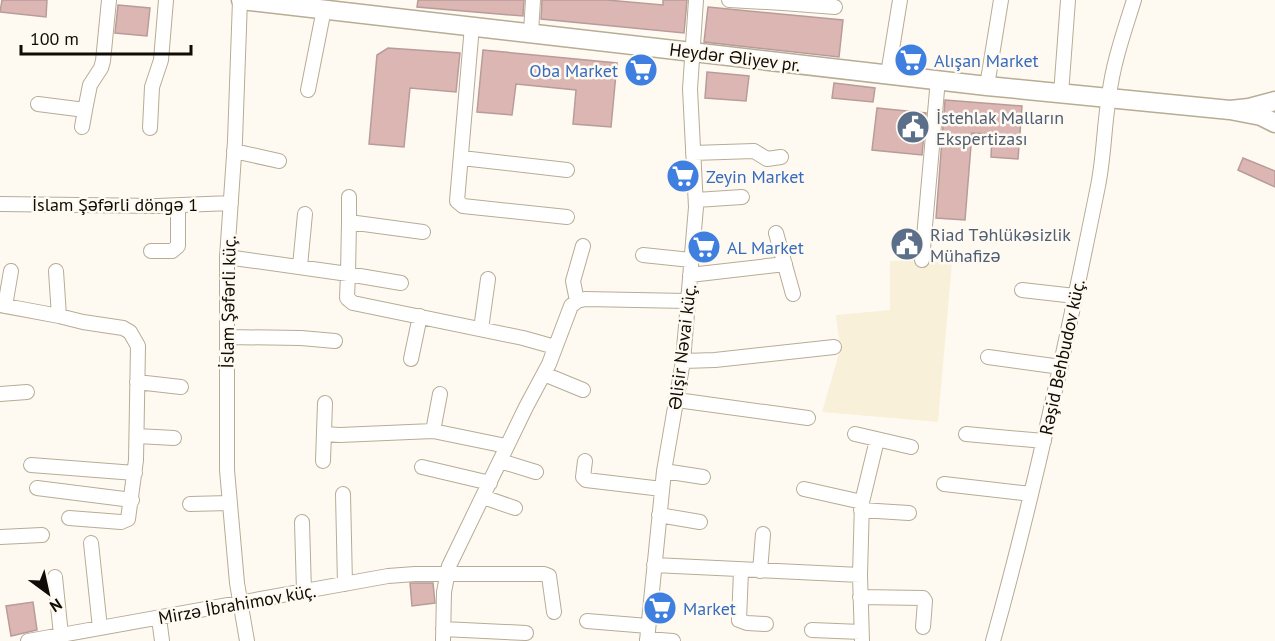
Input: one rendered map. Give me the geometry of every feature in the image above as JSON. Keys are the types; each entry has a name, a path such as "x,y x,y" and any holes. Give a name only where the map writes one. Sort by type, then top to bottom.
{"main road":[{"name":"Heydər Əliyev pr.","path":"241,0 987,86 1230,110"},
{"path":"1230,110 1275,101"},
{"path":"1230,110 1261,116 1275,123"}],"street":[{"path":"82,127 90,85 103,61 109,0"},
{"path":"150,128 152,87 161,60 166,0"},
{"name":"İslam Şəfərli küç.","path":"241,0 227,257 227,337 229,502 240,603 247,641"},
{"path":"531,32 533,0"},
{"name":"Əlişir Nəvai küç.","path":"647,635 664,471 683,361 696,200 690,89 696,0"},
{"path":"729,0 783,2 835,8"},
{"path":"888,74 900,0"},
{"path":"987,86 1001,0"},
{"path":"1061,94 1068,0"},
{"name":"Rəşid Behbudov küç.","path":"993,641 1061,367 1103,164 1108,98 1121,39 1134,0"},
{"path":"308,90 324,9"},
{"path":"472,26 457,201 459,204 567,217"},
{"path":"922,260 938,79"},
{"path":"38,104 85,110"},
{"path":"234,151 279,161"},
{"path":"693,153 754,152 767,159 781,157"},
{"path":"462,158 567,170"},
{"path":"349,197 347,298 349,301 555,347"},
{"path":"696,200 742,197"},
{"name":"İslam Şəfərli döngə 1","path":"0,204 178,206 231,203"},
{"path":"151,251 172,251 178,246 178,206"},
{"path":"300,266 305,214"},
{"path":"349,222 423,232"},
{"path":"777,233 793,294"},
{"path":"576,301 573,281 583,246"},
{"path":"643,255 691,260"},
{"path":"227,257 300,266 401,283"},
{"path":"690,275 785,264"},
{"path":"11,271 3,306 114,326 130,332 138,346 135,473 130,515 125,521 69,518"},
{"path":"56,271 59,316"},
{"path":"481,329 488,279"},
{"path":"1022,291 1076,296"},
{"path":"526,633 443,635 442,609 446,575 506,446 544,374 569,310 576,301 585,299 687,301"},
{"path":"411,359 420,316"},
{"path":"227,337 335,341"},
{"path":"683,361 715,360 834,347"},
{"path":"988,357 1061,367"},
{"path":"544,374 583,390"},
{"path":"137,382 181,387"},
{"path":"0,394 27,392"},
{"path":"433,430 440,394"},
{"path":"676,400 692,400 808,418"},
{"path":"323,461 325,402"},
{"path":"324,434 433,430 506,446"},
{"path":"855,434 911,447"},
{"path":"966,434 1044,441"},
{"path":"136,436 174,438"},
{"path":"813,630 862,636 861,506 877,440"},
{"path":"500,461 536,472"},
{"path":"585,461 583,477 586,480 662,489"},
{"path":"31,465 135,473"},
{"path":"422,467 490,483"},
{"path":"664,471 703,477"},
{"path":"944,484 1031,494"},
{"path":"37,488 132,500"},
{"path":"804,489 861,506 909,513"},
{"path":"343,494 345,584"},
{"path":"483,497 515,508"},
{"path":"190,504 229,502"},
{"path":"659,516 700,522"},
{"path":"302,522 304,592"},
{"path":"760,571 763,534"},
{"path":"0,537 42,535"},
{"path":"92,543 100,628"},
{"path":"654,565 860,575"},
{"path":"741,571 740,620 747,623 766,624"},
{"name":"Mirzə İbrahimov küç.","path":"28,641 401,575 544,574 549,576 551,582 554,612"},
{"path":"53,638 55,577"},
{"path":"860,597 923,598 925,602 923,627"},
{"path":"159,618 162,641"},
{"path":"587,621 673,641"}],"shaded area":[{"path":"922,260 952,263 938,422 822,412 840,350 836,315 890,310 890,261"}],"building":[{"path":"2,0 47,0 46,17 0,12"},
{"path":"418,0 524,0 523,16 417,7"},
{"path":"542,0 607,0 663,5 663,0 687,0 684,33 541,19"},
{"path":"118,5 150,8 147,36 115,33"},
{"path":"708,7 843,20 839,57 704,42"},
{"path":"388,48 460,53 456,92 410,88 404,147 369,144 377,55"},
{"path":"483,50 617,63 611,127 573,124 576,90 516,84 512,115 477,112"},
{"path":"707,72 749,76 746,101 705,98"},
{"path":"834,83 875,88 873,102 832,98"},
{"path":"945,100 1022,106 1018,159 991,157 992,134 972,133 965,220 936,218"},
{"path":"877,108 926,113 922,155 872,150"},
{"path":"1243,158 1275,171 1275,187 1238,170"},
{"path":"410,583 433,583 435,603 412,606"},
{"path":"33,602 37,630 11,636 6,606"}],"place":[{"name":"Alışan Market","path":"911,60"},
{"name":"Oba Market","path":"641,70"},
{"name":"İstehlak Malların Ekspertizası","path":"913,127"},
{"name":"Zeyin Market","path":"683,176"},
{"name":"Riad Təhlükəsizlik Mühafizə","path":"907,244"},
{"name":"AL Market","path":"704,247"},
{"name":"Market","path":"660,608"}]}
